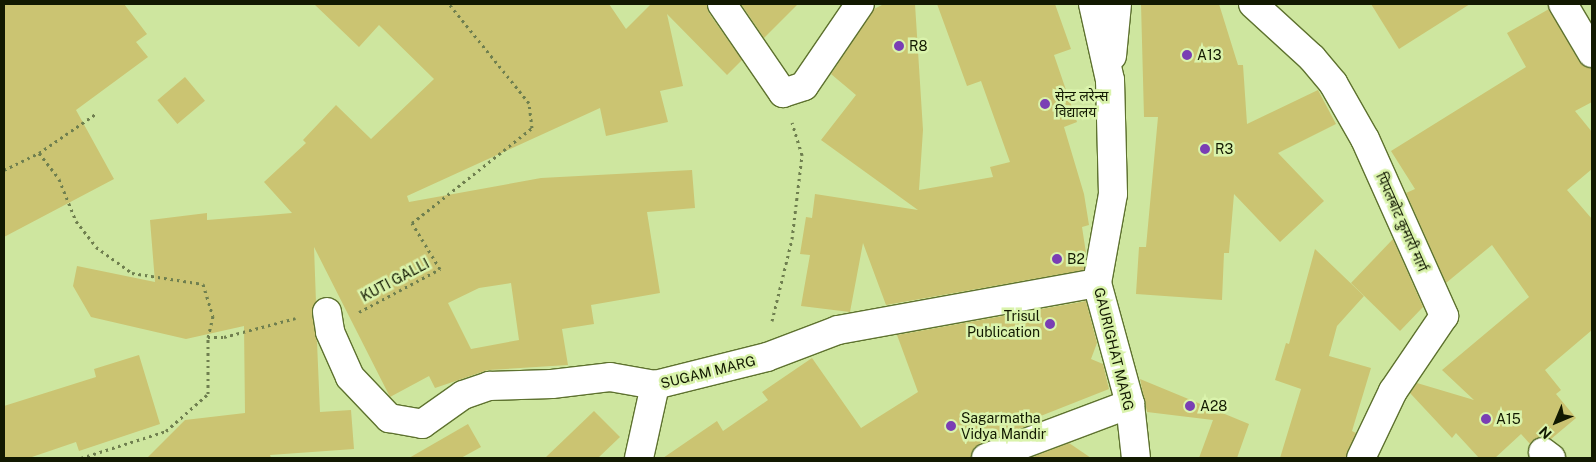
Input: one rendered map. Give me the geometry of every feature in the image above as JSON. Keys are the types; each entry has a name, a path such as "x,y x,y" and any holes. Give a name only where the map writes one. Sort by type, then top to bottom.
{"street":[{"path":"722,4 783,92 804,86 860,4"},
{"name":"GAURIGHAT MARG","path":"1092,4 1110,80 1113,194 1097,283 1130,404 1136,458"},
{"path":"1110,80 1117,4"},
{"name":"पिपलबोट कुमारी मार्ग","path":"1253,4 1312,58 1333,84 1364,139 1444,316 1393,390 1361,458"},
{"path":"1563,4 1592,52"},
{"name":"SUGAM MARG","path":"326,312 330,332 350,377 389,418 422,424 464,395 489,386 552,384 610,377 655,385 767,357 838,330 1097,283"},
{"path":"639,458 655,385"},
{"path":"986,458 1130,404"}],"path":[{"name":"KUTI GALLI","path":"208,337 224,337 308,313 360,312 440,270 412,223 532,128 529,103 448,4"},
{"path":"767,357 776,296 792,239 802,155 783,92"},
{"path":"4,170 39,153 97,112"},
{"path":"39,153 59,179 76,221 96,247 132,273 203,284 213,316 208,337 208,394 166,431 81,458"}],"building":[{"path":"4,4 124,4 147,34 136,42 148,57 76,110 114,179 4,237"},
{"path":"314,4 609,4 626,29 651,4 707,4 709,13 742,60 727,75 667,14 683,86 660,91 668,122 606,136 600,108 407,196 409,202 541,178 692,170 695,208 647,212 660,293 591,305 594,324 562,329 568,365 488,370 435,388 429,376 390,397 314,247 316,302 312,314 317,342 320,412 351,410 354,449 270,455 271,458 147,458 185,420 245,413 244,326 186,339 91,317 73,286 77,266 155,282 150,220 207,213 207,220 292,213 264,182 306,143 303,140 336,105 371,139 434,79 379,25 359,47","holes":["511,283 519,340 471,349 448,303 479,288"]},
{"path":"741,4 798,4 764,38"},
{"path":"884,4 915,4 923,130 919,190 993,177 990,167 1010,162 981,81 967,86 937,4 1055,4 1071,49 1054,55 1077,122 1064,127 1084,194 1089,225 1082,227 1086,253 1084,270 886,305 863,243 850,312 801,306 810,255 800,254 806,217 812,218 815,194 918,210 821,140 856,95 831,74 874,9"},
{"path":"1141,4 1219,4 1238,65 1243,65 1247,124 1318,90 1336,124 1278,153 1324,201 1280,242 1234,194 1229,253 1224,253 1222,300 1136,294 1139,247 1146,247 1158,117 1144,117"},
{"path":"1371,4 1470,4 1399,49"},
{"path":"1549,9 1579,61 1592,69 1592,102 1575,111 1592,132 1592,169 1567,190 1592,219 1592,330 1545,370 1561,390 1556,394 1576,418 1551,439 1537,438 1530,444 1521,434 1495,458 1479,458 1456,433 1452,438 1410,393 1417,383 1474,400 1442,370 1529,297 1492,245 1446,283 1406,193 1415,189 1391,151 1526,67 1507,33"},
{"path":"185,77 205,101 177,124 157,100"},
{"path":"1393,239 1423,307 1400,331 1351,283"},
{"path":"1315,249 1364,296 1337,326 1329,356 1371,368 1352,431 1356,433 1346,458 1280,458 1301,389 1275,380 1286,343 1289,344"},
{"path":"1086,301 1097,343 1091,359 1103,364 1109,389 1033,419 1037,422 981,443 974,448 971,458 663,458 717,421 723,431 768,400 762,392 812,358 861,428 918,392 897,335"},
{"path":"139,355 160,424 79,451 76,442 29,458 4,458 4,406 96,377 94,369"},
{"path":"1140,379 1249,424 1237,458 1199,458 1213,420 1147,412"},
{"path":"594,411 620,437 598,458 545,458"},
{"path":"468,424 481,447 461,458 409,458"},
{"path":"1069,443 1091,458 1030,458"}],"place":[{"name":"R8","path":"899,46"},
{"name":"A13","path":"1187,55"},
{"name":"सेन्ट लरेन्स विद्यालय","path":"1045,104"},
{"name":"R3","path":"1205,149"},
{"name":"B2","path":"1057,259"},
{"name":"Trisul Publication","path":"1050,324"},
{"name":"A28","path":"1190,406"},
{"name":"A15","path":"1486,419"},
{"name":"Sagarmatha Vidya Mandir","path":"951,426"}]}
